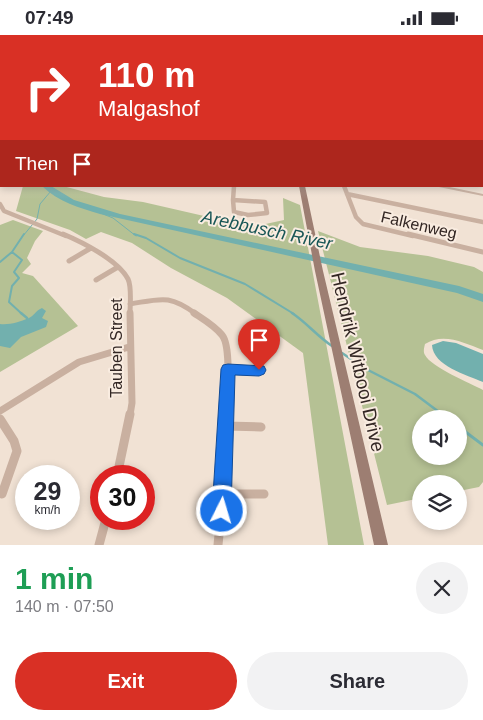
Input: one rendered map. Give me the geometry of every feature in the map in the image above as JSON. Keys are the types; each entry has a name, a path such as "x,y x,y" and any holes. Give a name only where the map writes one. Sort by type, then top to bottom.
{"main road":[{"name":"Hendrik Witbooi Drive","path":"302,187 319,271 381,545"}],"street":[{"path":"234,187 233,210 237,213 262,215 267,213 265,202 234,200"},
{"name":"Falkenweg","path":"344,187 356,217 363,224 483,252"},
{"path":"441,187 483,195"},
{"path":"347,194 483,223"},
{"name":"Tauben Street","path":"0,204 2,211 64,233 91,248 118,267 130,280 132,403 119,465"},
{"path":"69,261 91,248"},
{"path":"96,280 118,267"},
{"path":"130,304 162,299 174,300 184,305 223,336 228,369 224,494 218,545"},
{"path":"0,411 79,362 130,347"},
{"path":"228,369 259,370"},
{"path":"0,419 14,441 17,451 2,493"},
{"path":"226,426 262,427"},
{"path":"224,494 264,494"},
{"path":"99,545 103,530"}],"green space":[{"path":"23,187 67,187 104,197 143,202 252,227 284,220 283,198 300,205 364,545 328,545 303,353 227,298 171,268 132,243 101,232 86,239 70,230 16,211"},
{"path":"13,220 43,231 35,241 27,258 31,264 22,273 33,276 78,326 0,372 0,225"},
{"path":"318,231 360,247 428,256 474,267 483,272 483,350 454,340 439,339 425,344 424,351 425,355 435,365 483,390 483,482 479,487 467,489 467,475 412,475 412,500 387,505"}],"water":[{"path":"42,308 46,311 42,318 48,321 46,327 21,337 10,348 0,346 0,324 11,324 31,317"},
{"path":"443,341 456,343 483,354 483,382 452,369 438,359 432,345"}],"waterway":[{"name":"Arebbusch River","path":"47,187 71,201 120,217 459,290 483,298"},
{"path":"23,236 37,219 40,204 51,191"},
{"path":"93,210 113,218 136,236"},
{"path":"12,252 24,234"},
{"path":"134,234 146,238 180,258 245,284 294,314"},
{"path":"0,262 12,252"},
{"path":"12,252 22,260 14,272 19,278 12,286 9,302 22,314"},
{"path":"21,313 27,318"},
{"path":"292,313 332,346"},
{"path":"342,353 366,369 415,394 436,410"},
{"path":"467,433 483,445"}],"route":[{"path":"222,511 228,369 259,370"}]}
